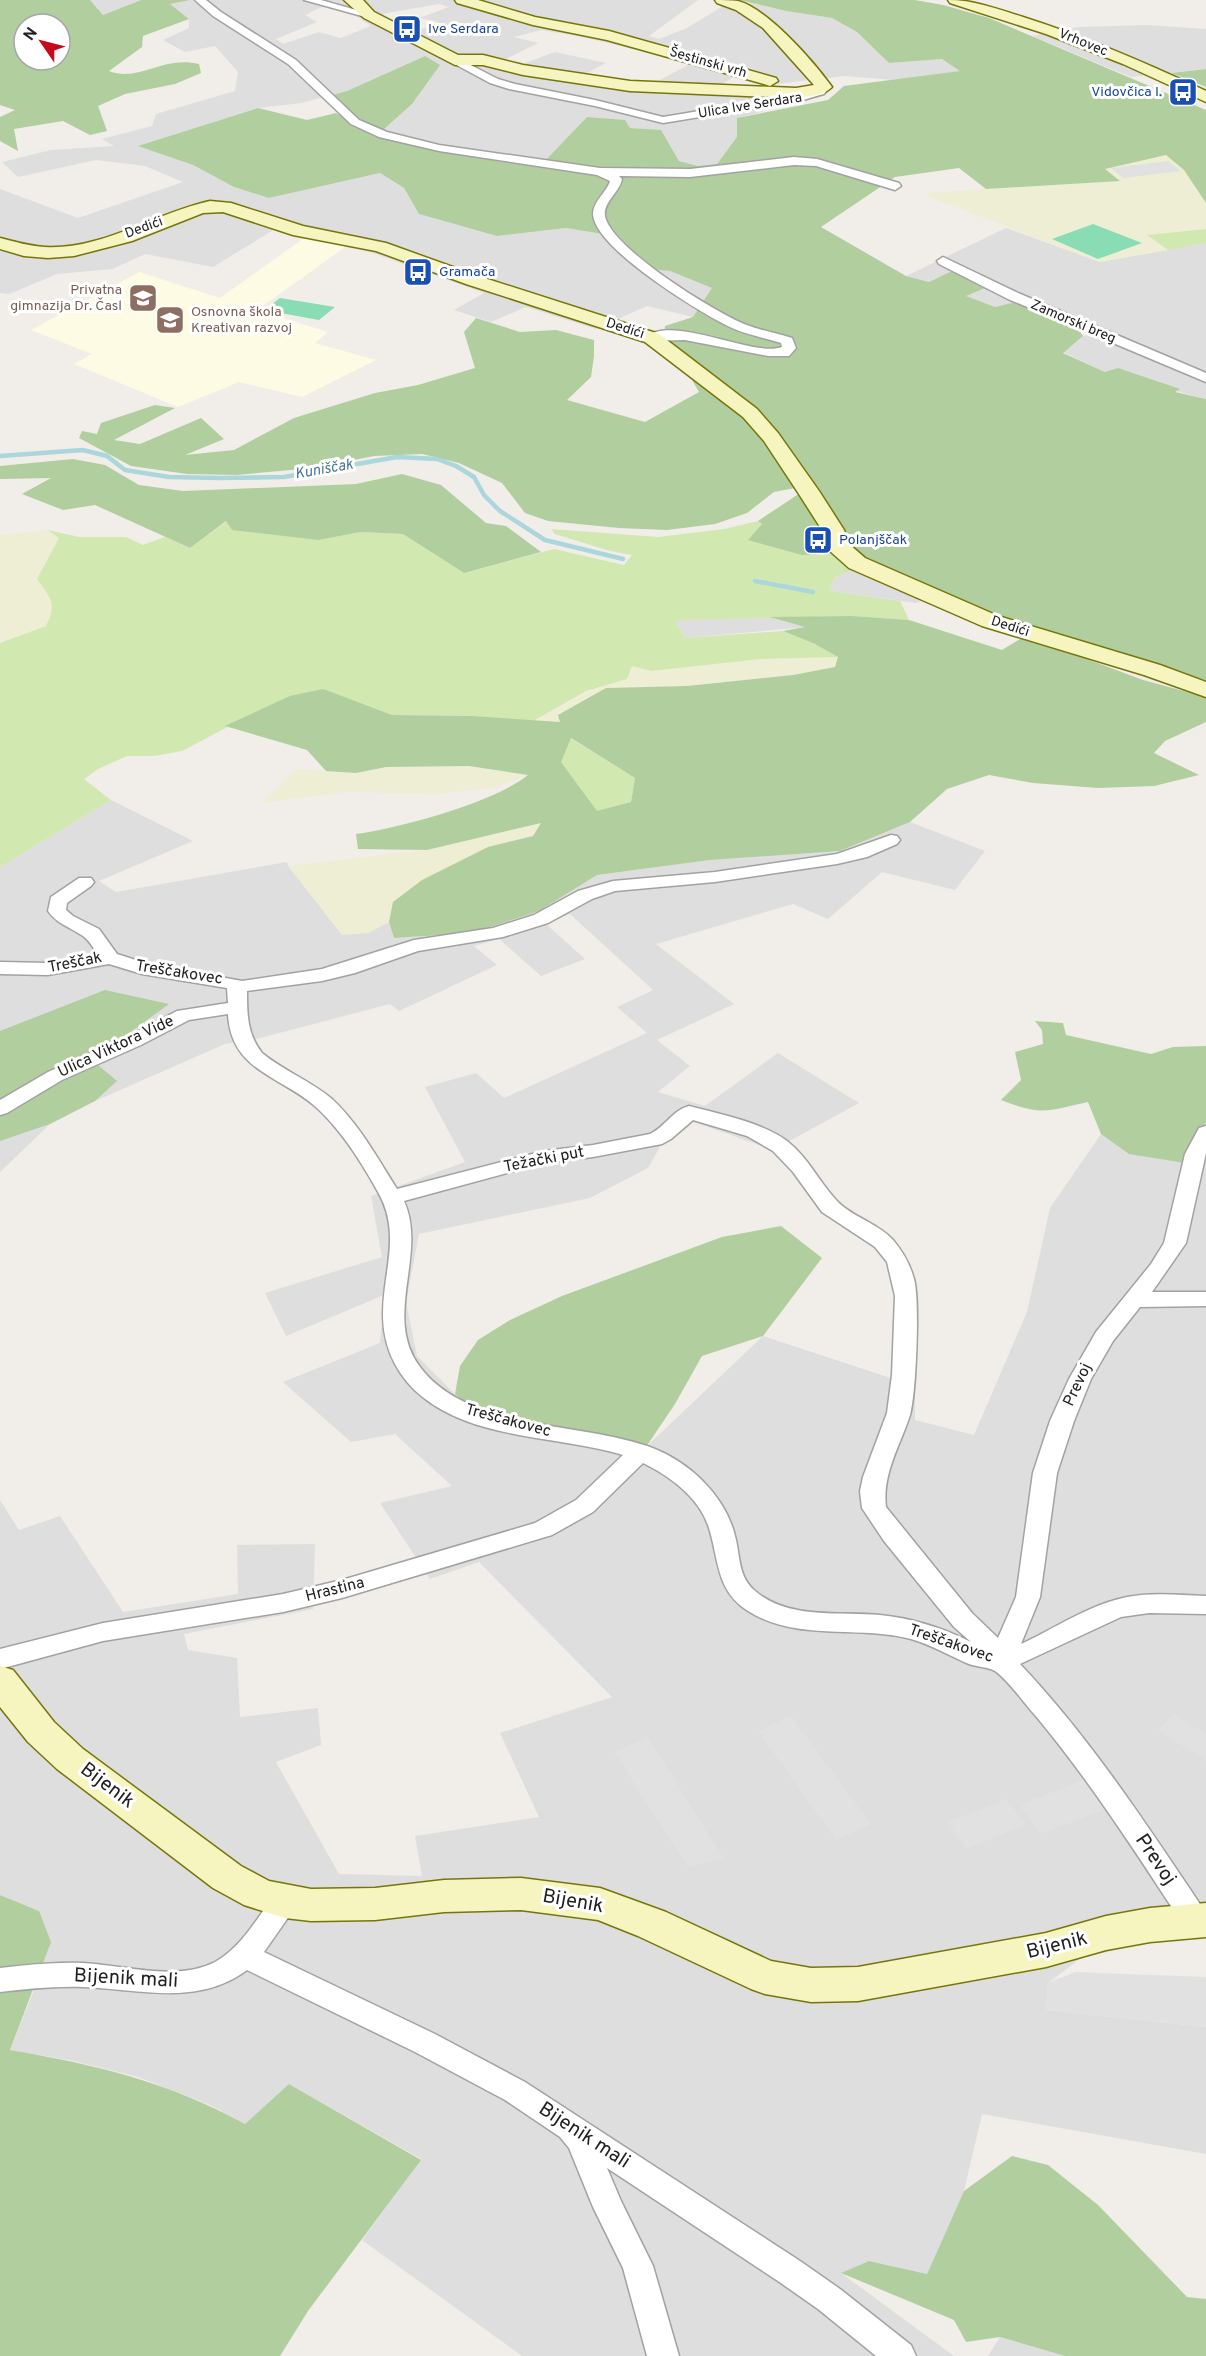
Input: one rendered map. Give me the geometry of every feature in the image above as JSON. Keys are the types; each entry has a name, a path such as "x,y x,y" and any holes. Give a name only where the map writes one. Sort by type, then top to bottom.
{"street":[{"path":"200,0 217,14 292,62 355,122 382,135 439,148 600,172 690,173 794,161 817,163 895,186"},
{"name":"Ulica Ive Serdara","path":"309,0 369,15 494,81 663,120 804,98 820,92 824,87"},
{"name":"Ulica Ive Serdara","path":"351,0 358,3 369,15"},
{"name":"Šestinski vrh","path":"462,0 533,21 609,36 773,81 824,87"},
{"path":"722,0 741,7 768,25 824,87"},
{"name":"Vrhovec","path":"955,0 1051,31 1128,61 1206,98"},
{"name":"Ulica Ive Serdara","path":"455,60 483,60 523,70 630,86 796,93 812,92 824,87"},
{"path":"600,172 616,179 616,185 600,207 599,217 604,229 638,264 688,300 741,327 787,341 789,348 784,353 772,354 704,339 671,335 652,338"},
{"name":"Dedići","path":"0,243 32,253 81,249 197,209 210,206 225,207 299,231 380,247 472,280 652,338 750,413 771,437 808,491 833,530 839,547 857,563 990,621 1152,670 1206,690"},
{"name":"Zamorski breg","path":"943,261 1013,296 1206,378"},
{"name":"Ulica Viktora Vide","path":"0,1108 55,1076 135,1041 184,1015 238,997 348,969 414,946 496,933 541,918 585,895 613,886 706,878 837,859 861,854 891,840"},
{"name":"Treščak","path":"0,968 48,969 110,958 92,933 60,916 57,911 58,901 85,882"},
{"name":"Treščakovec","path":"110,958 142,968 230,981 238,997 239,1032 249,1052 259,1061 306,1090 328,1108 353,1138 400,1211 403,1225 392,1302 393,1330 403,1359 416,1379 434,1394 462,1410 490,1420 640,1452 669,1468 707,1499 720,1525 733,1585 755,1604 783,1616 797,1619 876,1623 898,1627 947,1641 988,1660 1001,1661"},
{"name":"Težački put","path":"392,1197 544,1157 593,1151 655,1139 664,1135 689,1112 754,1132 780,1146 800,1167 830,1207 883,1242 897,1261 906,1296 903,1375 898,1413 875,1477 872,1491 874,1508 893,1536 963,1620 989,1644 1001,1661"},
{"name":"Prevoj","path":"1201,1920 1084,1756 1027,1687 1001,1661 1028,1597 1041,1495 1051,1450 1071,1398 1090,1358 1116,1319 1159,1269 1175,1243 1195,1154 1206,1132"},
{"path":"1133,1300 1206,1299"},
{"name":"Hrastina","path":"0,1659 103,1632 283,1603 342,1589 543,1529 560,1523 583,1508 640,1452"},
{"path":"1001,1661 1050,1641 1097,1616 1116,1609 1134,1605 1206,1605"},
{"name":"Bijenik","path":"0,1680 41,1732 70,1759 227,1877 258,1894 285,1902 311,1905 375,1904 444,1896 521,1894 600,1904 652,1924 765,1977 811,1985 858,1984 900,1977 1046,1950 1117,1931 1201,1920"},
{"name":"Bijenik mali","path":"0,1980 83,1975 182,1983 214,1978 230,1970 245,1956 285,1902"},
{"name":"Bijenik mali","path":"245,1956 425,2043 515,2091 789,2271 829,2299 900,2356"},
{"path":"568,2125 581,2140 608,2207 638,2266 663,2356"}],"shaded area":[{"path":"90,0 141,0 103,15"},
{"path":"190,0 698,0 649,36 659,39 687,28 733,0 740,0 786,11 832,18 857,32 889,63 942,59 961,71 895,80 844,76 768,85 737,75 720,85 756,89 763,112 737,118 737,137 717,164 698,166 679,161 661,131 629,128 587,117 539,167 443,151 377,136 412,104 425,56 347,91 301,103 258,108 139,146 193,165 234,187 269,198 380,173 404,188 419,214 497,236 566,228 620,237 638,268 670,271 713,288 693,317 647,306 596,329 526,307 491,322 454,310 484,293 370,252 275,229 213,267 145,254 112,269 57,274 9,294 0,293 0,189 78,218 183,182 145,166 96,160 18,177 2,162 51,150 114,146 102,139 152,126 156,114 235,91 238,72 215,46 185,52 163,40 189,28 189,19 169,4","holes":["334,1 371,26 341,38 319,32 283,44 276,39 317,22 305,15","439,4 449,7 419,18 439,22 415,32 382,14","541,30 578,36 692,63 654,83 583,75 606,63 555,52 520,65 504,60 538,43 514,37"]},
{"path":"1146,25 1206,29 1206,69 1131,77 1032,36 1078,27"},
{"path":"1168,161 1181,171 1123,178 1111,168"},
{"path":"1006,228 1100,262 1206,243 1206,399 1105,372 1063,352 1083,336 1099,332 1027,300 995,307 965,296 995,284 960,267 929,282 906,276"},
{"name":"Osnovna škola Kreativan razvoj","path":"307,236 348,245 257,310 328,332 315,343 376,360 302,397 239,382 178,407 74,364 92,354 31,330 139,272 220,298"},
{"path":"855,569 926,599 916,603 829,591 835,577"},
{"path":"770,617 807,627 685,638 676,622 677,620"},
{"path":"111,800 193,841 99,881 116,892 287,862 288,866 368,933 389,922 394,938 472,933 539,911 597,875 710,860 840,851 910,822 985,851 955,890 882,872 828,919 793,904 656,944 734,1004 657,1040 690,1066 658,1092 705,1106 778,1053 859,1103 773,1150 691,1121 661,1145 648,1168 590,1198 419,1234 406,1302 417,1356 455,1394 646,1447 763,1336 915,1386 915,1420 974,1435 1027,1312 1050,1208 1101,1134 1184,1163 1206,1122 1206,1936 1158,1940 1081,1958 1048,1983 1046,2010 1206,2027 1206,2154 982,2114 964,2191 927,2274 869,2261 841,2273 954,2356 522,2356 362,2240 421,2159 289,2084 245,2124 210,2105 138,2077 74,2061 10,2050 36,1985 39,1911 0,1895 0,1500 19,1530 60,1516 123,1612 238,1594 237,1545 315,1544 313,1609 184,1634 188,1650 237,1658 240,1717 318,1708 321,1745 276,1762 339,1874 422,1876 415,1836 539,1817 500,1733 612,1697 479,1562 430,1579 380,1503 452,1486 395,1434 351,1442 283,1382 380,1343 384,1295 286,1336 265,1293 382,1257 371,1196 465,1162 425,1087 476,1073 504,1098 647,1033 617,1007 653,990 570,914 546,924 585,959 541,976 499,939 474,946 497,965 399,1011 390,1004 260,1038 225,1044 95,1101 50,1124 0,1172 0,867"},
{"path":"1174,1714 1206,1734 1206,1761 1158,1730"},
{"path":"791,1716 871,1824 836,1840 758,1731"},
{"path":"648,1737 724,1859 687,1866 614,1752"},
{"path":"1088,1778 1109,1808 1040,1834 1021,1805"},
{"path":"1007,1799 1025,1825 966,1849 948,1822"},
{"path":"1075,1972 1206,1977 1206,2027 1046,2010 1048,1983"},
{"path":"1000,2337 1065,2356 988,2356"}],"green space":[{"path":"0,0 90,0 103,15 141,0 190,0 170,4 189,19 143,36 142,47 109,71 131,74 162,65 186,62 199,64 201,73 175,84 125,94 98,106 107,131 90,135 63,121 14,129 18,151 0,141 0,117 15,110 0,105"},
{"path":"740,0 915,0 943,5 989,18 1206,110 1206,203 1184,170 1166,155 1105,169 1120,181 986,189 959,168 895,177 821,227 906,276 929,282 956,269 990,286 966,296 995,307 1020,301 1076,326 1083,336 1063,353 1105,372 1118,368 1180,389 1175,392 1206,399 1206,681 984,615 879,568 851,549 813,481 795,488 774,492 747,513 715,524 667,530 619,528 548,521 525,513 502,483 459,463 422,454 374,456 313,468 236,475 187,474 131,466 79,438 82,431 97,434 101,423 155,405 175,408 114,440 140,444 201,418 224,439 185,455 234,450 294,418 375,393 418,385 475,368 464,332 476,318 520,332 556,330 594,340 591,377 567,400 645,422 699,392 688,373 662,354 665,326 693,317 712,288 670,271 638,268 620,237 566,228 497,236 419,214 404,188 380,173 269,198 234,187 193,165 138,146 258,108 307,120 336,113 377,136 443,151 539,167 587,117 625,120 630,128 661,130 679,161 698,166 717,164 737,137 737,118 828,100 844,86 960,71 942,59 889,63 857,32 832,18 786,11"},
{"path":"425,56 440,65 412,104 382,131 364,123 332,95 347,91"},
{"path":"1206,69 1206,87 1171,73"},
{"path":"1166,155 1184,170 1206,203 1206,229 1148,235 1168,250 1100,262 927,196 929,193 1119,180 1104,169"},
{"path":"1093,224 1142,243 1098,259 1052,239"},
{"path":"1206,229 1206,243 1168,250 1147,235"},
{"path":"280,298 335,307 319,320 264,310"},
{"path":"73,459 105,465 139,485 183,491 356,484 402,474 441,485 486,523 506,526 541,552 464,573 403,534 360,532 319,540 232,530 226,521 190,548 95,505 63,510 22,494 51,478 0,479 0,466"},
{"path":"797,495 805,498 835,553 802,555 748,540 762,524 758,521"},
{"path":"227,521 319,540 360,532 403,534 464,573 554,549 624,565 632,555 610,551 555,534 551,529 658,537 724,529 758,521 762,524 749,539 822,555 835,553 843,563 855,569 835,577 829,591 900,601 909,620 852,616 678,620 676,622 685,638 783,631 815,644 838,657 761,659 651,671 632,666 627,679 586,691 533,721 472,716 392,715 364,705 260,710 182,751 154,756 127,756 98,769 84,779 111,800 0,867 0,643 46,626 50,618 51,601 37,579 59,538 48,530 79,537 126,537 143,545 165,537 190,548"},
{"path":"48,530 59,538 37,579 52,600 53,612 47,626 0,643 0,535"},
{"path":"852,616 909,620 1002,650 1025,636 1143,680 1206,697 1206,722 1165,741 1154,753 1199,775 1154,786 1098,788 1033,783 989,775 947,789 910,822 840,851 710,860 597,875 539,911 472,933 394,938 389,922 393,902 422,880 488,847 533,836 541,823 427,850 358,849 356,834 421,820 471,804 513,785 528,775 469,766 386,767 356,773 326,771 307,750 225,726 290,696 323,689 392,715 472,716 560,722 558,715 606,688 687,686 793,675 835,667 838,657 815,644 783,631 805,627 770,617","holes":["571,738 635,778 631,802 597,811 561,762"]},
{"path":"838,657 835,667 793,675 687,686 606,688 559,715 561,722 533,721 586,691 627,679 632,666 651,671 761,659"},
{"path":"570,738 635,778 631,802 597,812 560,761"},
{"path":"469,766 529,775 493,788 434,794 346,792 262,803 296,769 356,773 386,767"},
{"path":"541,823 533,836 488,847 393,902 389,922 368,933 342,935 288,866 427,850"},
{"path":"105,990 169,1004 92,1060 117,1081 95,1101 50,1124 0,1141 0,1031"},
{"path":"1035,1021 1063,1023 1066,1035 1151,1054 1173,1047 1206,1046 1206,1122 1185,1163 1129,1154 1101,1134 1088,1102 1063,1108 1036,1110 1001,1100 1021,1080 1015,1052 1043,1044 1042,1030"},
{"path":"781,1226 822,1258 763,1336 702,1356 675,1404 646,1447 516,1422 474,1409 455,1394 460,1366 478,1340 510,1320 562,1296 722,1237"},
{"path":"0,1895 39,1911 51,1942 10,2050 130,2076 187,2096 245,2124 289,2084 421,2160 308,2311 280,2356 0,2356"},
{"path":"1012,2156 1048,2165 1098,2205 1187,2297 1206,2299 1206,2356 1065,2356 1000,2337 966,2342 954,2320 841,2273 869,2261 927,2274 964,2191"}],"waterway":[{"name":"Kuniščak","path":"0,456 83,450 107,456 125,470 169,477 221,478 284,477 397,457 437,459 456,466 474,477 484,495 500,511 545,540 623,559"},
{"name":"Kuniščak","path":"755,581 813,592"}],"place":[{"name":"Ive Serdara","path":"407,29"},
{"name":"Vidovčica I.","path":"1183,92"},
{"name":"Gramača","path":"418,272"},
{"name":"Privatna gimnazija Dr. Časl","path":"143,298"},
{"name":"Osnovna škola Kreativan razvoj","path":"170,320"},
{"name":"Polanjščak","path":"818,540"}]}
